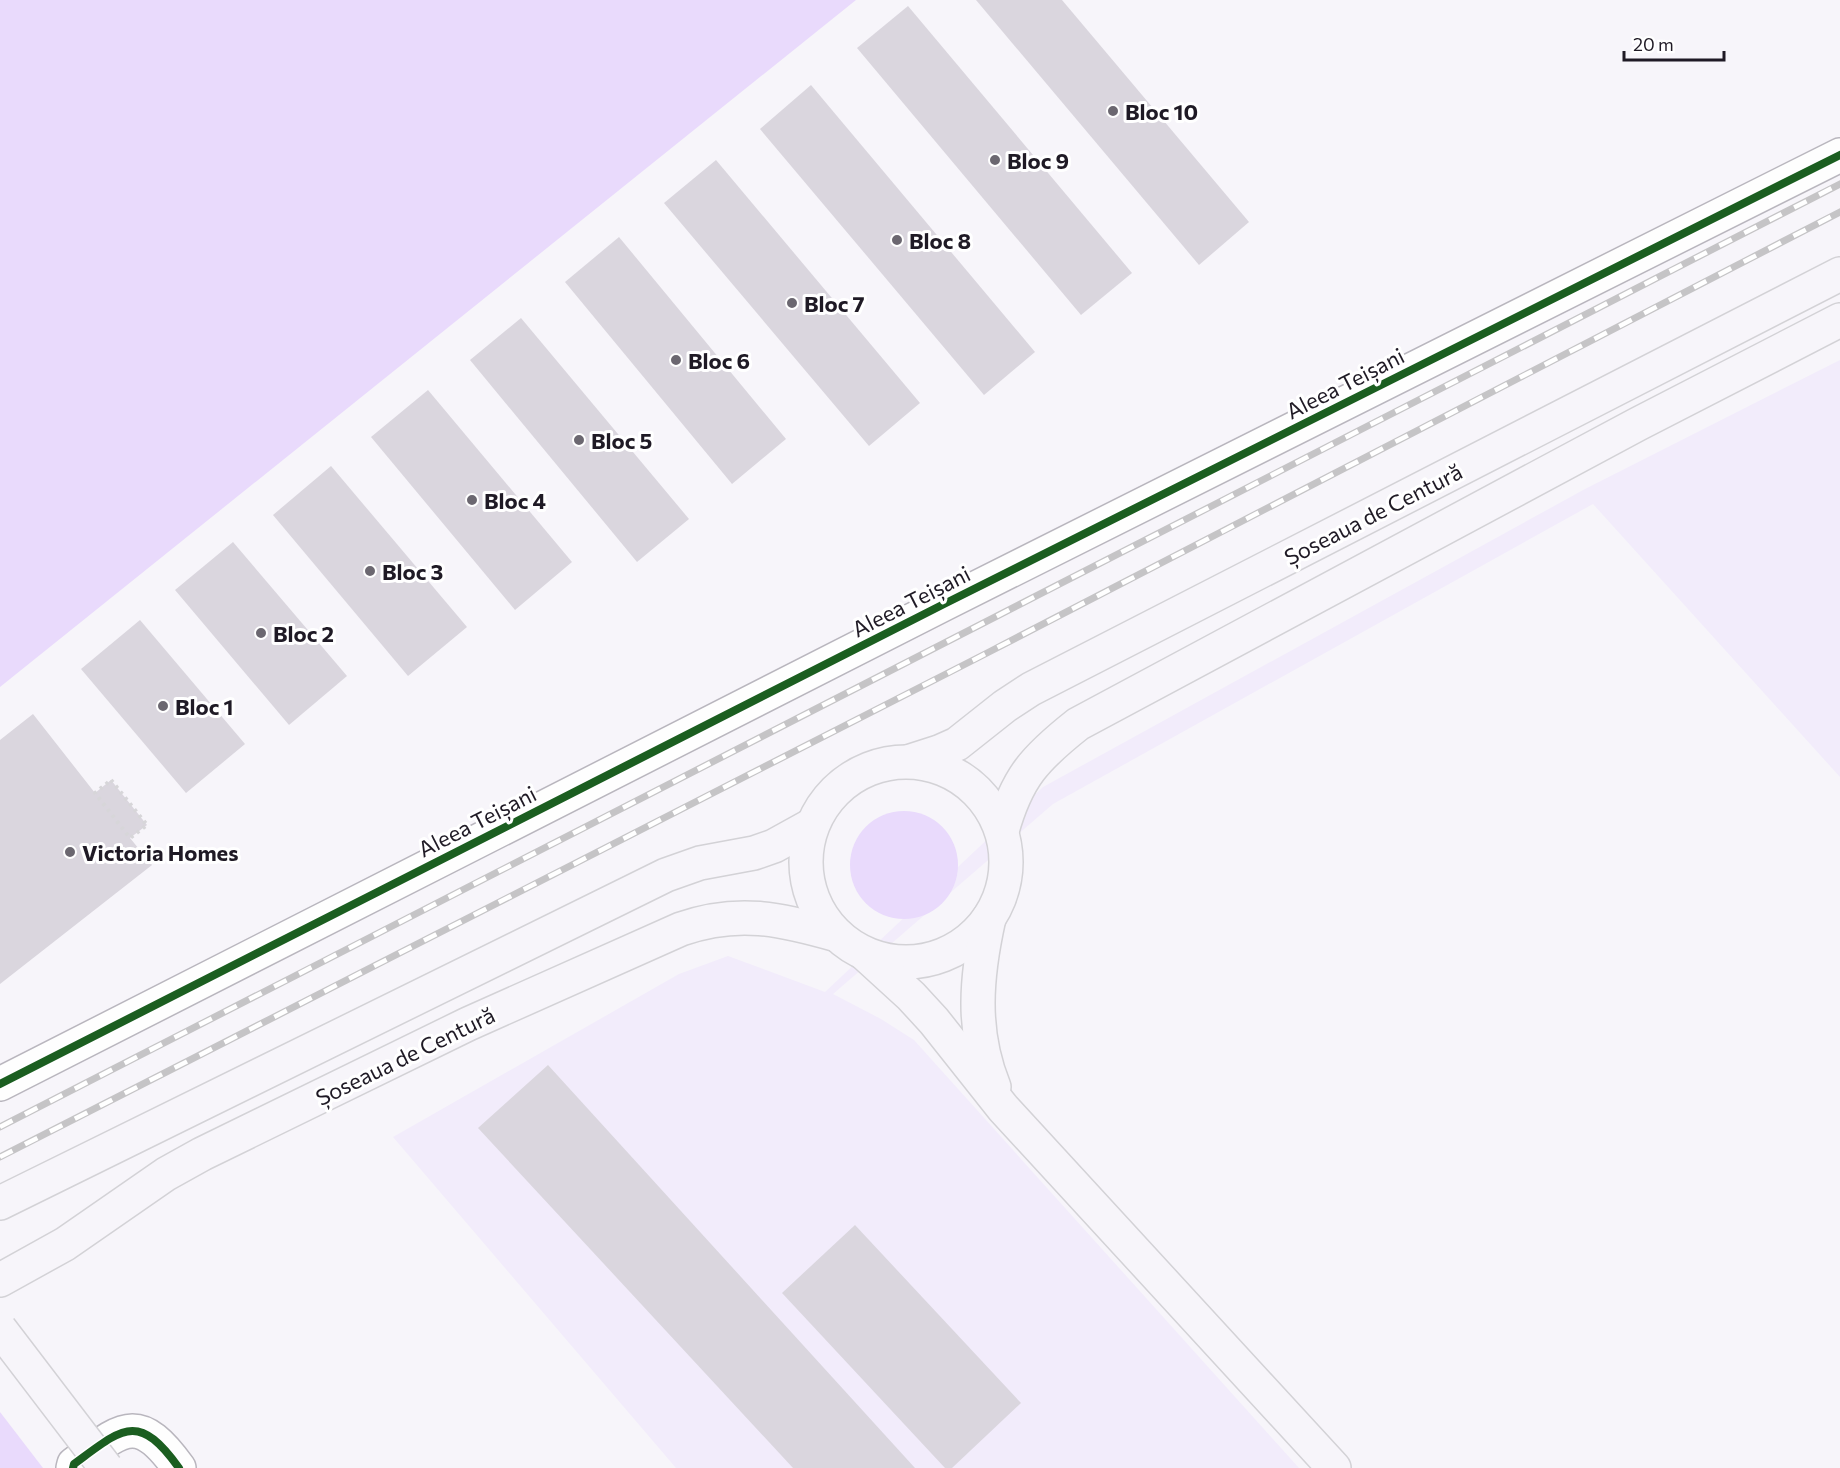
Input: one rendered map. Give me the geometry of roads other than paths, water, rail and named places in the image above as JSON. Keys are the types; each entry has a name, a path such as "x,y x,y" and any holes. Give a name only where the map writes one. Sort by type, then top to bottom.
{"main road":[{"name":"Șoseaua de Centură","path":"911,761 957,744 1005,706 1031,689 1840,274"},
{"name":"Șoseaua de Centură","path":"1002,831 1009,804 1025,774 1049,747 1078,724 1638,424 1840,320"},
{"path":"1003,1108 990,1077 977,1012 980,958 989,918 1002,891 1006,861 1002,831 992,809 976,790 957,775 934,765 911,761 886,763 862,771 841,785 824,803 812,825 806,854 808,884 818,912 837,935 865,954 911,996 1003,1108 1334,1468"},
{"path":"0,1203 666,875 700,863 754,853 774,846 812,825"},
{"name":"Șoseaua de Centură","path":"0,1280 64,1244 166,1174 202,1154 468,1024 681,929 704,921 734,917 760,917 791,922 837,935"},
{"path":"865,954 892,961 920,961 947,954 970,938 989,918"},
{"path":"0,1329 106,1468"}],"street":[{"name":"Aleea Teișani","path":"0,1084 945,604 1840,155"},
{"path":"73,1468 74,1464 112,1436 127,1431 142,1432 154,1437 167,1450 179,1468"}],"railway":[{"path":"0,1127 1840,184"},
{"path":"0,1157 989,652 1840,212"}],"place":[{"name":"Bloc 10","path":"1113,111"},
{"name":"Bloc 9","path":"995,160"},
{"name":"Bloc 8","path":"897,240"},
{"name":"Bloc 7","path":"792,303"},
{"name":"Bloc 6","path":"676,360"},
{"name":"Bloc 5","path":"579,440"},
{"name":"Bloc 4","path":"472,500"},
{"name":"Bloc 3","path":"370,571"},
{"name":"Bloc 2","path":"261,633"},
{"name":"Bloc 1","path":"163,706"},
{"name":"Victoria Homes","path":"70,852"}]}
